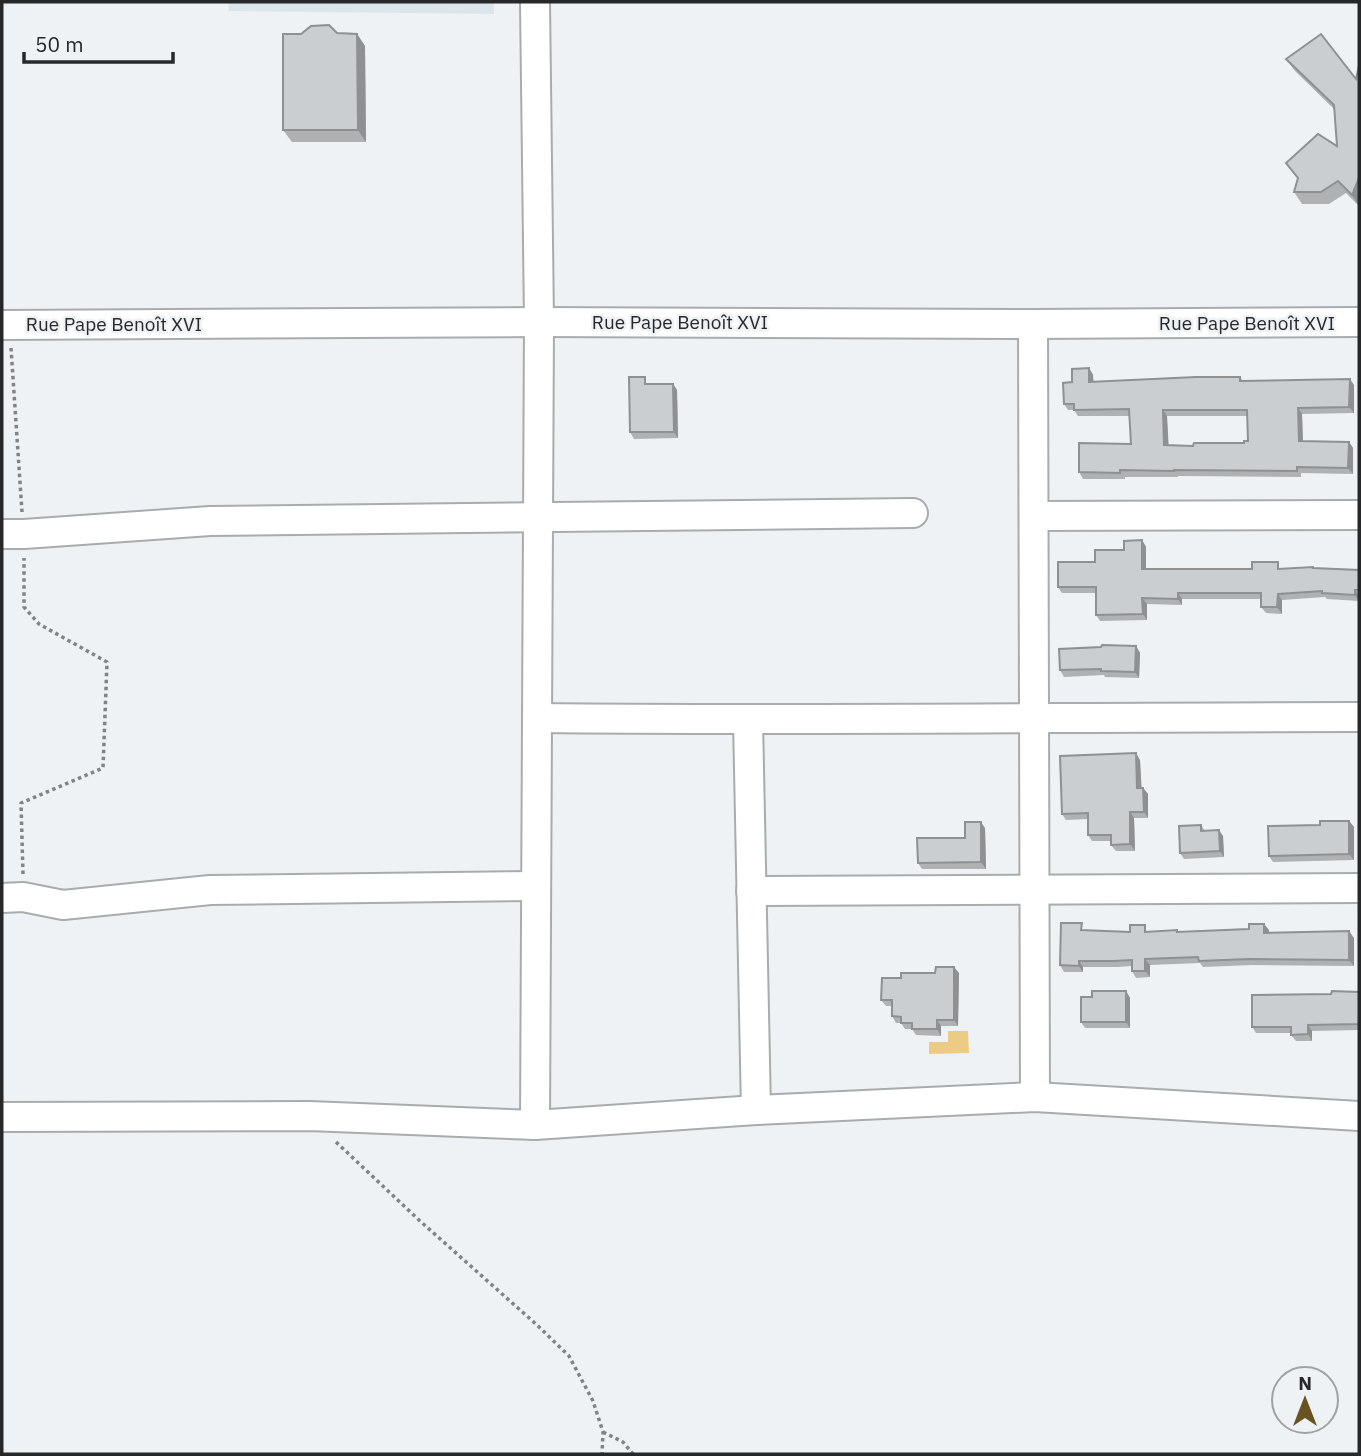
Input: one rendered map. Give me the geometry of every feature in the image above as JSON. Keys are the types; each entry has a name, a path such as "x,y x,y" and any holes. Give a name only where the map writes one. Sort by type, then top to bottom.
{"street":[{"path":"535,2 539,322 535,1125"},
{"name":"Rue Pape Benoît XVI","path":"6,325 1359,322"},
{"path":"1033,324 1035,1097"},
{"path":"13,534 210,521 913,513"},
{"path":"1034,516 1359,515"},
{"path":"537,718 748,720 1359,717"},
{"path":"748,720 756,1110"},
{"path":"13,898 63,905 210,890 536,886"},
{"path":"751,891 1359,888"},
{"path":"2,1116 309,1116 535,1125 756,1110 1035,1097 1359,1116"}],"path":[{"path":"6,325 13,534 24,607 39,624 107,662 103,768 21,803 13,898"},
{"path":"309,1116 569,1356 593,1401 603,1433 602,1454"},
{"path":"603,1433 623,1442 633,1454"}],"shaded area":[{"path":"229,2 494,2 494,14 229,11"},
{"path":"948,1031 968,1031 969,1053 929,1054 929,1042 948,1042"}],"building":[{"path":"329,25 337,33 357,34 358,130 283,130 283,34 301,34 311,26"},
{"path":"1321,34 1356,79 1359,66 1359,178 1352,195 1338,181 1321,192 1294,192 1298,178 1286,163 1318,134 1337,146 1334,105 1286,59"},
{"path":"1089,368 1089,382 1196,377 1240,377 1240,381 1350,379 1349,407 1298,408 1299,441 1349,442 1348,468 1297,467 1297,471 1079,472 1079,443 1131,444 1129,409 1074,410 1074,404 1064,404 1063,383 1072,382 1072,369","holes":["1163,410 1247,410 1248,441 1244,443 1164,445"]},
{"path":"629,377 645,377 645,384 673,384 674,432 630,432"},
{"path":"1142,540 1142,569 1252,569 1252,562 1278,562 1278,569 1313,567 1359,570 1359,590 1355,590 1355,595 1322,591 1278,594 1277,607 1261,607 1261,593 1178,593 1178,599 1142,598 1143,614 1096,615 1096,587 1058,587 1058,562 1095,562 1095,550 1124,550 1124,541"},
{"path":"1102,645 1136,646 1135,672 1060,670 1059,649"},
{"path":"1136,753 1137,788 1143,788 1144,812 1130,812 1130,844 1111,845 1111,835 1088,835 1088,813 1062,814 1060,756"},
{"path":"1320,821 1349,821 1349,854 1269,856 1268,826 1320,825"},
{"path":"965,822 981,822 981,862 918,863 917,838 965,838"},
{"path":"1201,825 1201,831 1219,830 1220,851 1180,853 1179,826"},
{"path":"1061,923 1082,923 1081,930 1130,932 1130,925 1145,925 1145,932 1177,932 1249,929 1249,924 1264,924 1264,933 1349,931 1349,960 1199,961 1198,957 1145,959 1145,971 1132,971 1132,960 1079,961 1079,966 1060,965"},
{"path":"936,967 954,967 954,1020 937,1020 937,1029 912,1029 912,1023 901,1023 901,1017 892,1016 892,1000 881,1000 882,978 901,978 901,973 935,973"},
{"path":"1092,991 1126,991 1126,1022 1081,1022 1081,997 1092,997"},
{"path":"1332,991 1359,992 1359,1024 1308,1025 1308,1034 1291,1035 1291,1027 1252,1027 1252,995 1331,994"}]}
